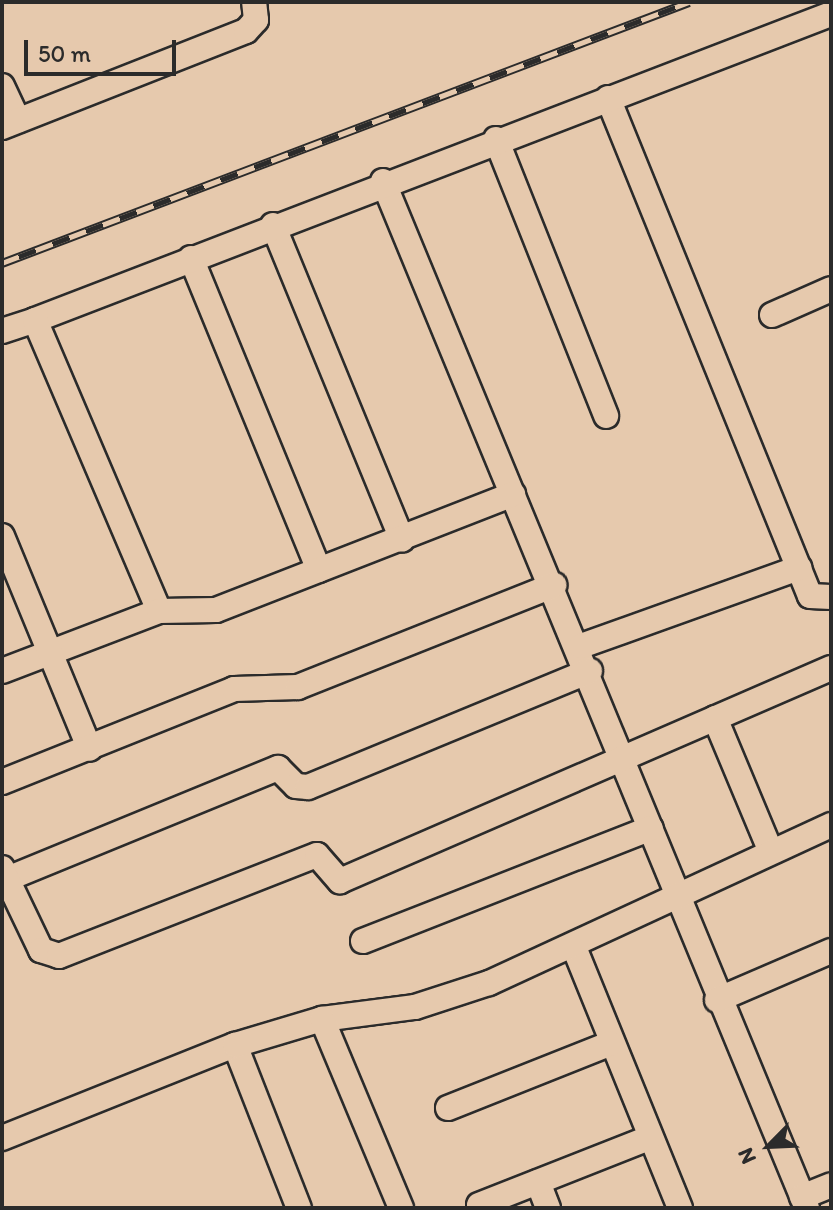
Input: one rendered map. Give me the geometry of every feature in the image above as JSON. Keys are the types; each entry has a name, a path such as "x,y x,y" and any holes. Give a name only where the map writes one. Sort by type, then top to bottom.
{"street":[{"path":"2,86 10,124 246,31 256,20 254,2"},
{"path":"2,331 383,181 831,14"},
{"path":"608,98 799,568 814,600 831,597"},
{"path":"496,139 606,416"},
{"path":"383,181 513,494 581,646 717,1000 805,1202 831,1185"},
{"path":"273,225 402,540"},
{"path":"191,258 319,570"},
{"path":"772,315 831,289"},
{"path":"35,320 159,611"},
{"path":"2,671 159,611 190,616 216,610 402,540 513,494"},
{"path":"2,536 90,749"},
{"path":"581,646 799,568"},
{"path":"2,782 234,689 298,687 554,585"},
{"path":"590,671 308,787 296,786 278,768 4,874 41,950 59,956 317,855 340,881 831,668"},
{"path":"715,718 771,852"},
{"path":"2,1138 235,1045 322,1019 444,1000 574,947 831,825"},
{"path":"363,941 651,828"},
{"path":"574,947 680,1208"},
{"path":"717,1000 831,951"},
{"path":"322,1019 401,1208"},
{"path":"448,1108 611,1043"},
{"path":"235,1045 299,1208"},
{"path":"479,1205 649,1138"},
{"path":"538,1182 548,1208"}],"railway":[{"path":"2,263 689,2"}]}
